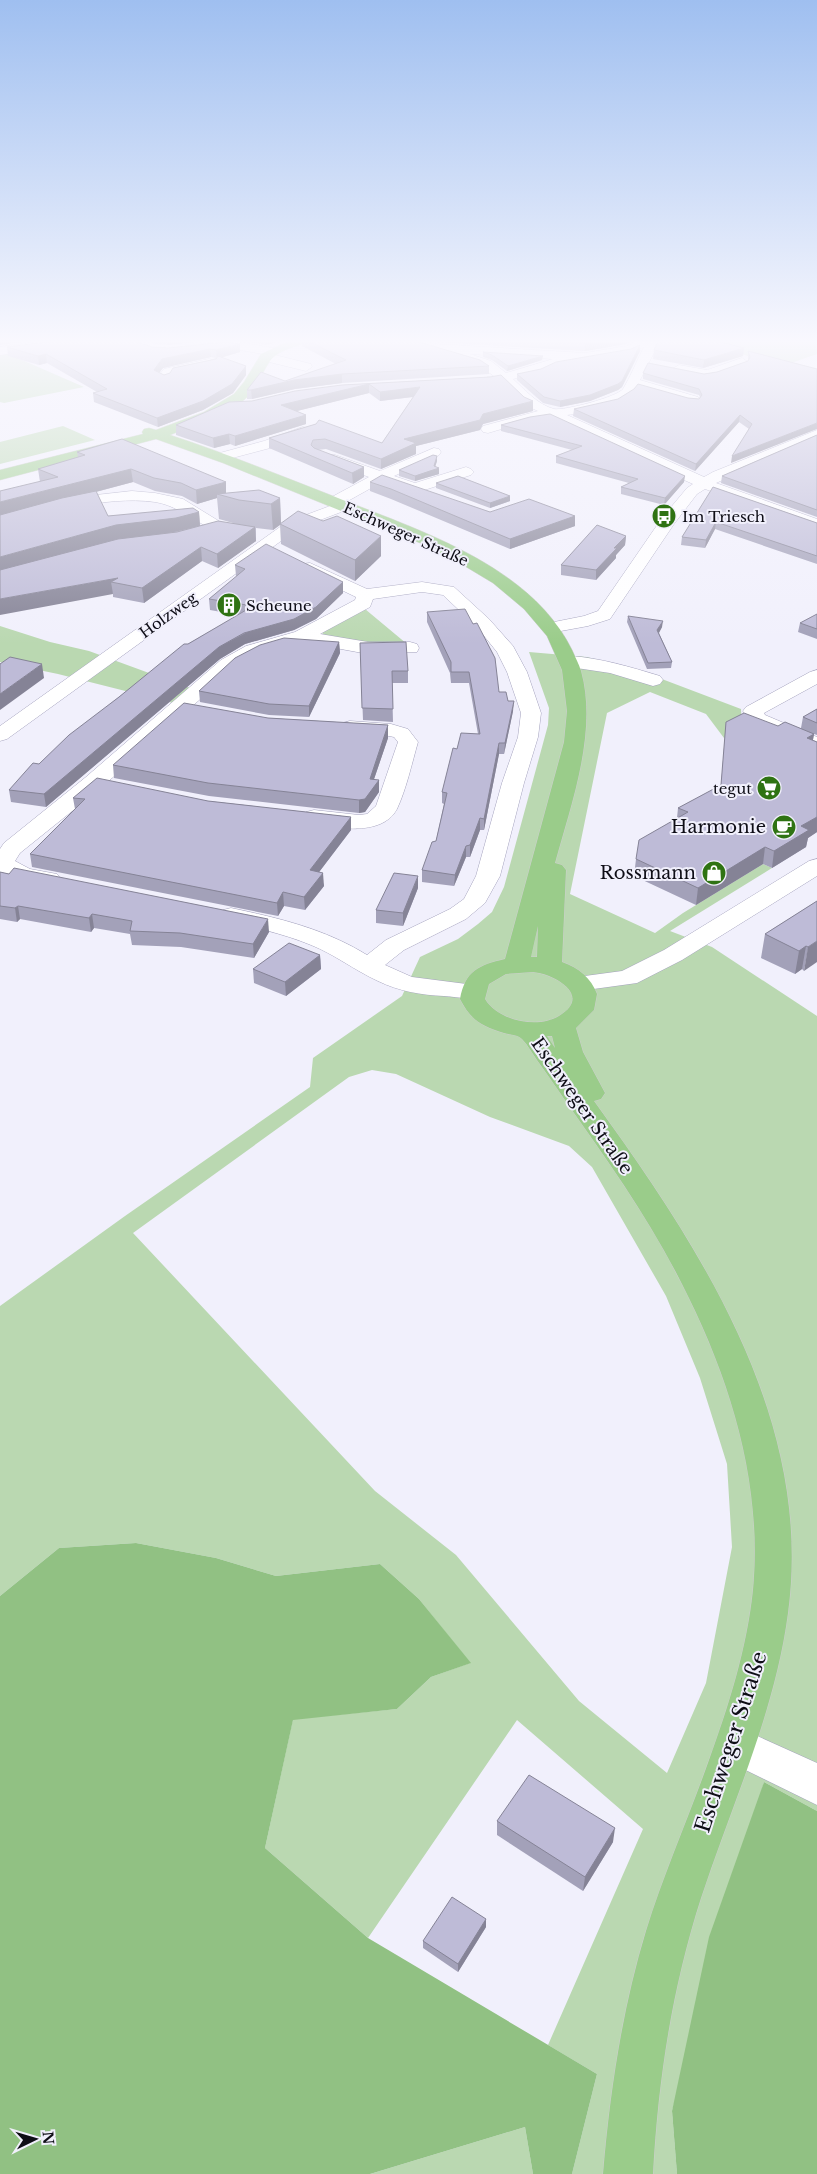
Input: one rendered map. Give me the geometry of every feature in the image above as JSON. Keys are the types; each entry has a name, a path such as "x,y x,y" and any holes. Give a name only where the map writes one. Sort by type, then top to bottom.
{"main road":[{"path":"0,474 126,440"},
{"name":"Eschweger Straße","path":"175,440 214,454 338,504 439,546 477,565 518,594 564,646 576,685 577,725 558,810 516,965"},
{"name":"Eschweger Straße","path":"192,440 214,454"},
{"name":"Eschweger Straße","path":"550,966 549,947 558,810"},
{"path":"516,965 550,966 574,978 579,983 585,996 583,1006 571,1021 562,1026 529,1030 504,1025 486,1016 473,1001 472,991 476,983 488,973 516,965"},
{"name":"Eschweger Straße","path":"562,1026 570,1052 636,1182"},
{"name":"Eschweger Straße","path":"529,1030 636,1182 688,1267 727,1340 755,1419 765,1458 771,1500 772,1580 760,1655 735,1745 678,1902 660,1964 635,2083 628,2174"}],"street":[{"path":"214,454 269,444 276,440"},
{"path":"610,440 703,484 817,524"},
{"path":"550,628 588,621 604,615 668,521 692,492 718,475 801,440"},
{"name":"Holzweg","path":"0,735 274,545 293,525 338,504 381,476 434,452"},
{"path":"320,454 439,497"},
{"path":"415,488 466,472"},
{"path":"0,522 90,500 130,497 176,502 189,507 218,528 274,545"},
{"path":"200,533 218,528"},
{"path":"298,562 365,595 422,587 448,591 483,623 506,650 517,672 531,713 528,737 513,783 488,876 473,903 458,914 395,945 370,965"},
{"path":"66,882 17,873 9,870 4,861 12,848 94,782 228,664 253,650 302,636 364,603 365,595"},
{"path":"302,636 368,648 410,648"},
{"path":"570,662 592,663 620,669 653,680"},
{"path":"817,676 753,711 756,719 817,744"},
{"path":"180,706 207,711"},
{"path":"294,815 359,822 374,820 386,809 408,742 401,733 391,730 334,726"},
{"path":"94,782 119,788"},
{"path":"579,983 628,978 701,938 817,866"},
{"path":"211,912 269,923 306,934 370,965 393,979 418,986 472,991"},
{"path":"735,1745 800,1775 817,1786"}],"green space":[{"path":"6,440 93,440 0,464 0,442"},
{"path":"365,609 407,644 351,643 340,641 322,633 329,624"},
{"path":"0,626 50,642 89,651 149,673 166,682 191,688 173,703 58,674 0,662"},
{"path":"529,652 587,657 646,673 741,709 742,729 724,738 706,714 650,692 607,713 570,894 655,933 683,913 763,864 772,868 670,931 712,947 817,1016 817,1811 764,1782 672,2111 677,2174 572,2174 597,2074 548,2045 643,1829 517,1720 368,1938 265,1848 293,1719 397,1709 431,1677 470,1663 419,1599 380,1564 276,1576 216,1558 136,1543 59,1548 0,1596 0,1306 310,1087 313,1058 402,996 420,957 458,939 492,912 504,887 548,725 549,708","holes":["372,1070 396,1074 490,1117 569,1146 592,1167 666,1296 700,1378 727,1464 732,1547 706,1683 667,1773 579,1701 456,1555 375,1491 133,1233 349,1077"]},
{"path":"136,1543 216,1558 276,1576 380,1564 419,1599 471,1663 431,1677 397,1709 293,1720 265,1848 368,1938 597,2074 572,2174 533,2174 525,2127 370,2174 0,2174 0,1596 59,1548"},
{"path":"764,1782 817,1811 817,2174 677,2174 672,2111 709,1937"},
{"path":"525,2127 533,2174 370,2174"}],"building":[{"path":"117,440 126,440 226,482 196,490 181,483 154,478 131,469 0,502 0,491 58,477 38,469 85,455 77,452"},
{"path":"275,440 313,440 311,445 314,448 364,467 352,473"},
{"path":"329,440 375,440 382,443 384,440 408,440 416,443 381,459"},
{"path":"561,440 608,440 685,476 665,498 621,487 638,479 556,456 582,446"},
{"path":"644,440 717,440 696,464"},
{"path":"742,440 772,440 732,456"},
{"path":"804,440 817,440 817,510 722,476"},
{"path":"433,455 437,456 434,466 439,468 415,476 399,470"},
{"path":"382,475 490,512 529,499 575,516 510,539 370,482"},
{"path":"458,476 510,496 490,503 436,483"},
{"path":"713,487 817,523 817,556 716,522 706,540 682,537"},
{"path":"259,490 280,498 271,504 239,500 217,494"},
{"path":"96,491 108,516 193,508 199,512 176,518 116,525 0,557 0,515"},
{"path":"298,511 323,521 337,516 381,536 355,560 280,524"},
{"path":"218,521 255,527 217,554 201,547 142,588 111,582 118,578 0,599 0,570 118,539 177,532"},
{"path":"597,525 626,536 596,570 561,565"},
{"path":"266,544 343,582 316,607 294,619 244,633 219,647 44,794 9,790 33,763 39,764 69,735 184,644 188,644 253,606 209,599 245,569 235,565"},
{"path":"465,609 473,624 477,623 495,658 499,692 506,692 508,701 514,701 505,743 499,743 484,819 480,818 470,845 466,846 455,875 422,870 432,842 436,841 447,793 442,792 453,748 457,749 461,733 480,734 469,672 451,672 451,662 427,612"},
{"path":"817,614 817,629 800,623"},
{"path":"628,616 663,621 657,630 672,662 648,663"},
{"path":"284,638 339,642 309,706 269,704 199,691 235,658 260,645"},
{"path":"406,642 408,671 392,671 393,709 362,708 360,643"},
{"path":"10,657 42,664 0,694 0,664"},
{"path":"184,703 268,718 388,725 370,779 379,780 365,799 359,800 208,783 113,765"},
{"path":"817,709 817,723 803,717"},
{"path":"744,713 778,726 785,722 814,734 807,738 817,742 817,817 801,826 809,830 774,851 765,847 698,888 636,859 639,840 688,812 678,808 721,785 726,722"},
{"path":"97,778 208,801 351,817 310,870 323,873 304,897 283,892 277,903 30,854 85,799 73,798"},
{"path":"14,868 268,919 253,944 180,933 130,931 132,921 92,914 89,918 18,906 15,908 0,906 0,872 9,874"},
{"path":"394,873 418,876 403,913 376,910"},
{"path":"817,901 817,941 808,947 806,946 799,951 765,934"},
{"path":"289,943 320,955 285,982 253,969"},
{"path":"529,1775 615,1828 585,1877 497,1821"},
{"path":"452,1897 486,1919 458,1964 423,1941"}],"place":[{"name":"Im Triesch","path":"664,516"},
{"name":"Scheune","path":"229,605"},
{"name":"tegut","path":"769,788"},
{"name":"Harmonie","path":"784,827"},
{"name":"Rossmann","path":"714,873"}]}
